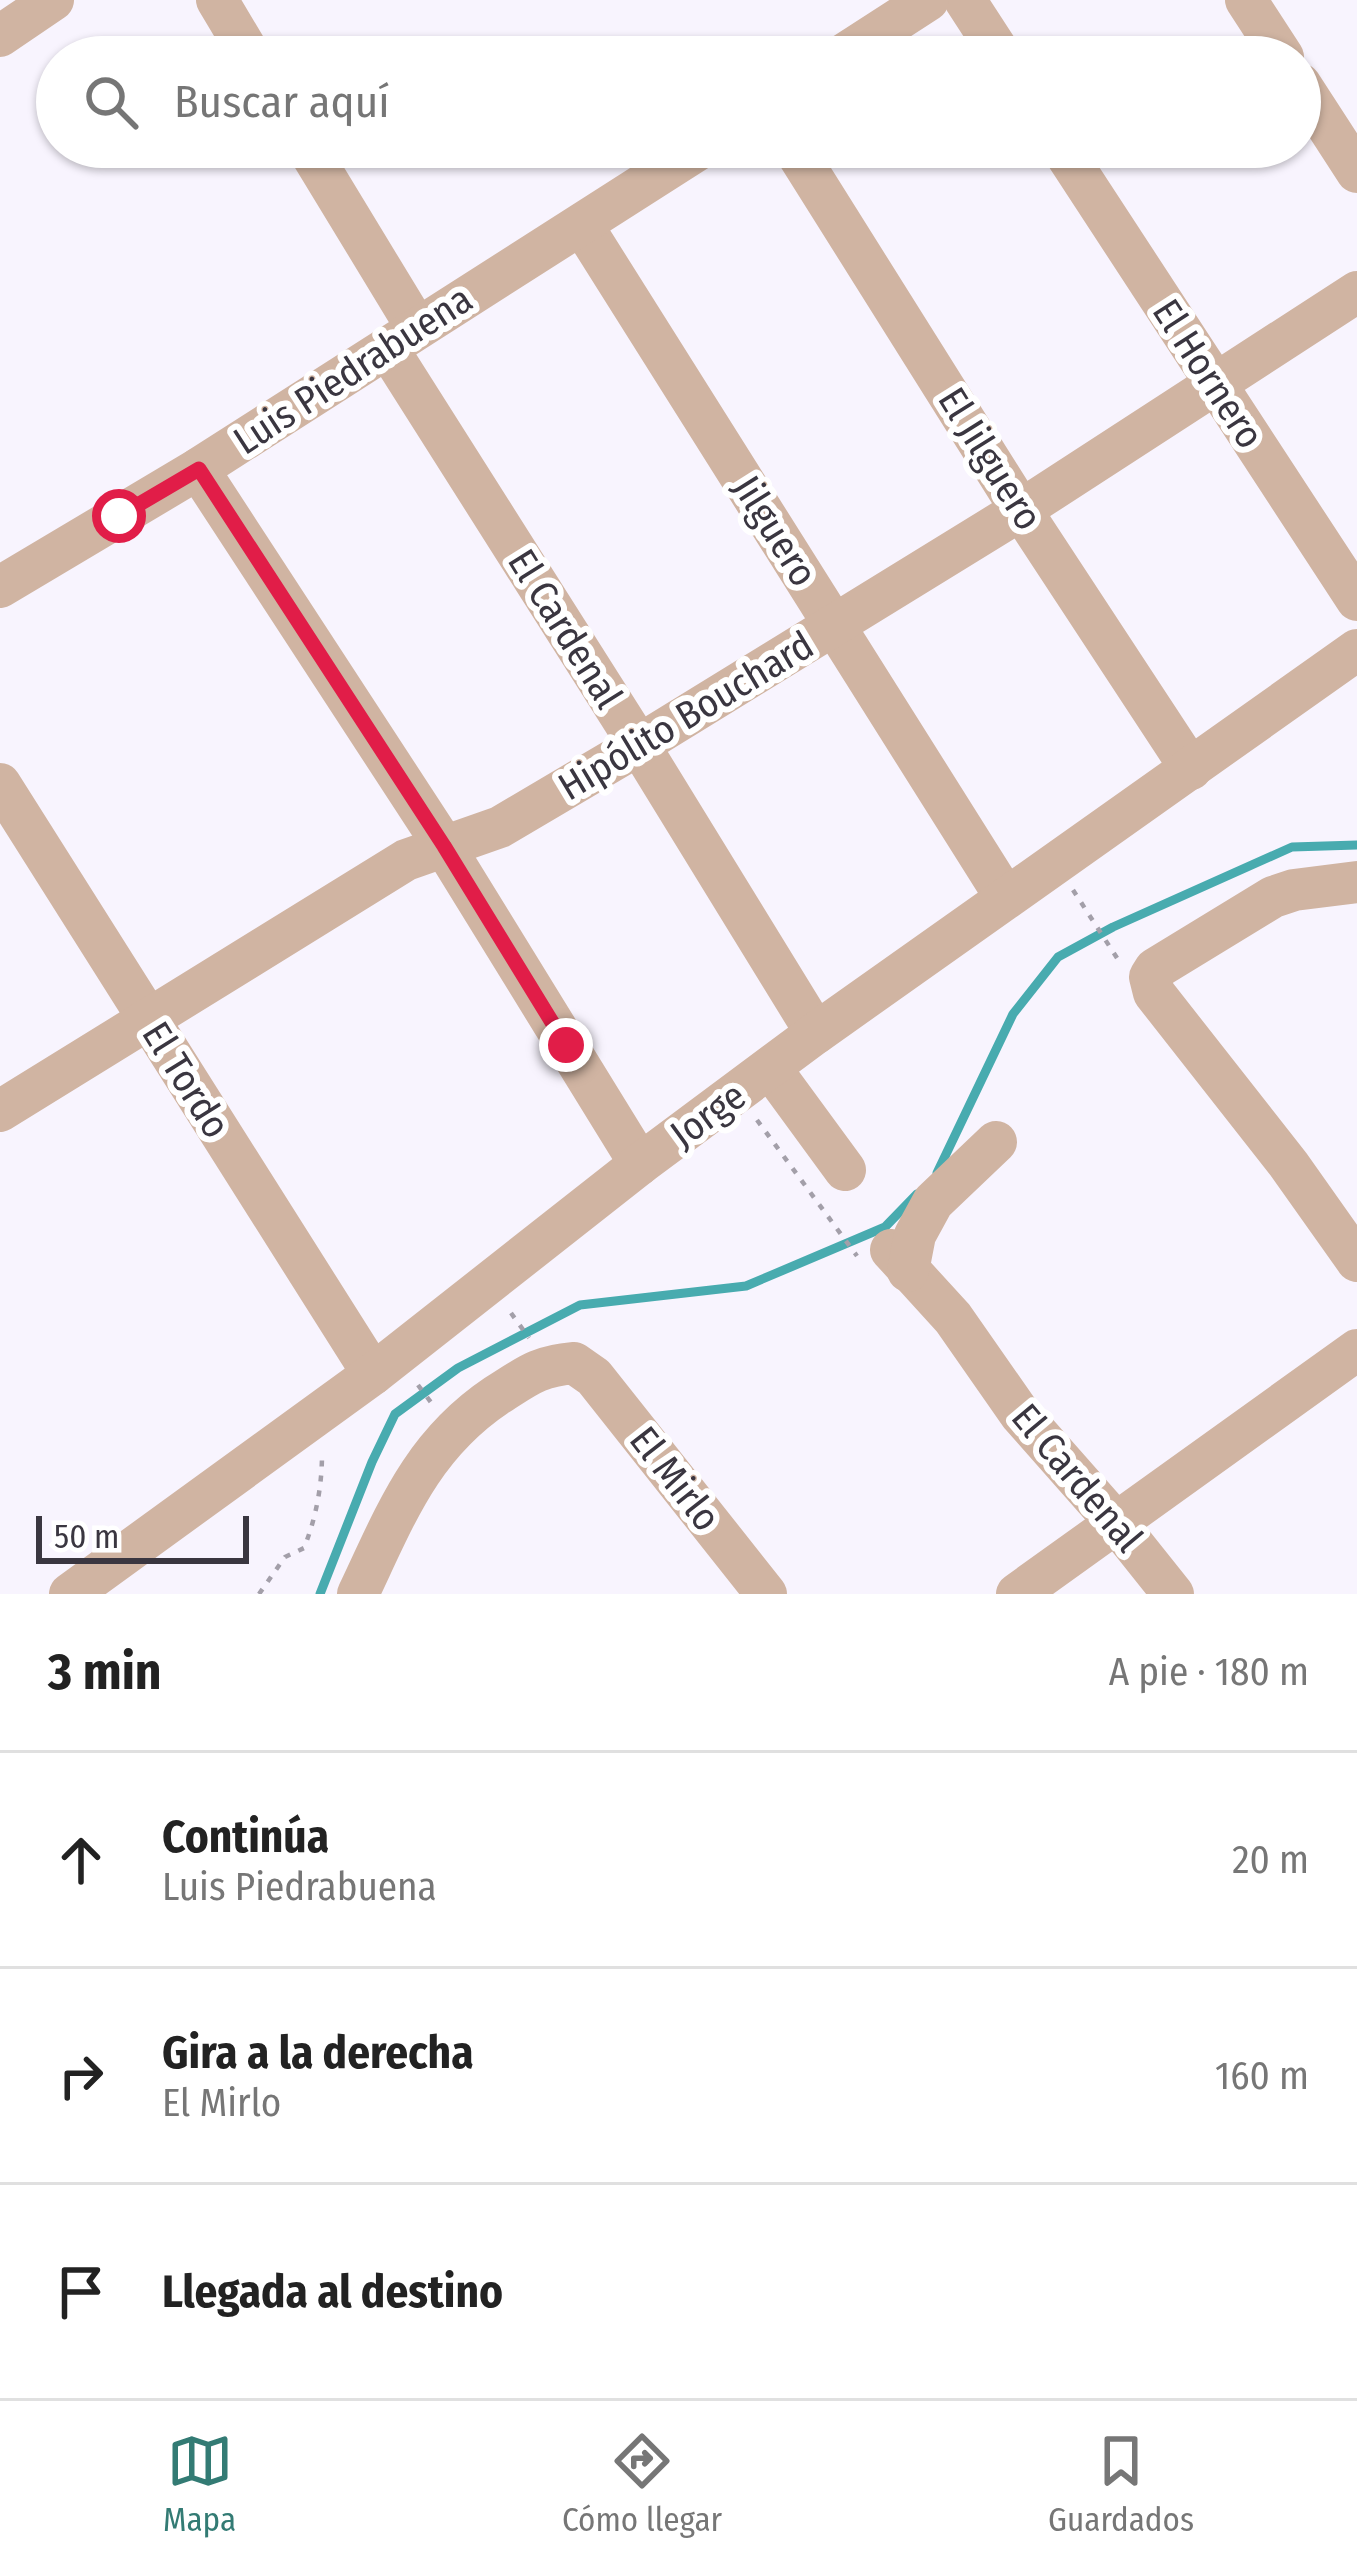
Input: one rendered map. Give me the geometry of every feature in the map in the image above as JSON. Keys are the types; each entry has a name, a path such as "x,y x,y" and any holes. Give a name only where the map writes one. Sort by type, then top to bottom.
{"street":[{"path":"0,36 53,0"},
{"path":"217,0 238,36"},
{"path":"872,36 928,0"},
{"path":"965,0 988,36"},
{"path":"1246,0 1269,36"},
{"path":"1321,116 1357,172"},
{"name":"El Cardenal","path":"318,168 403,338 639,746 816,1033"},
{"name":"Luis Piedrabuena","path":"0,587 199,469 670,168"},
{"name":"El Jilguero","path":"806,168 1191,769"},
{"name":"El Hornero","path":"1074,168 1357,600"},
{"name":"Jilguero","path":"582,225 1006,898"},
{"name":"Hipólito Bouchard","path":"0,1111 406,860 500,827 639,746 1021,510 1357,292"},
{"path":"199,469 444,846 640,1164"},
{"name":"Jorge","path":"70,1594 373,1374 816,1033 1357,650"},
{"name":"El Tordo","path":"0,784 373,1374"},
{"path":"1357,882 1273,897 1155,969 1150,977 1154,993 1289,1165 1357,1262"},
{"path":"763,1074 845,1170"},
{"path":"886,1260 915,1235 933,1202 995,1142"},
{"name":"El Cardenal","path":"886,1260 953,1318 1020,1414 1172,1594"},
{"path":"1017,1594 1357,1350"},
{"name":"El Mirlo","path":"358,1594 406,1493 452,1431 469,1414 539,1368 574,1363 594,1377 766,1594"}],"path":[{"path":"1090,917 1111,950"},
{"path":"763,1074 754,1116 836,1227 886,1260"},
{"path":"509,1310 532,1342"},
{"path":"259,1594 285,1557 304,1548 312,1529 322,1477 322,1446 309,1421"}],"waterway":[{"path":"937,1173 1013,1014 1058,957 1113,927 1292,847 1357,845"},
{"path":"320,1594 395,1414 458,1368 580,1305 746,1286 885,1227 917,1194"}],"route":[{"path":"119,516 199,469 444,846 566,1045"}]}
